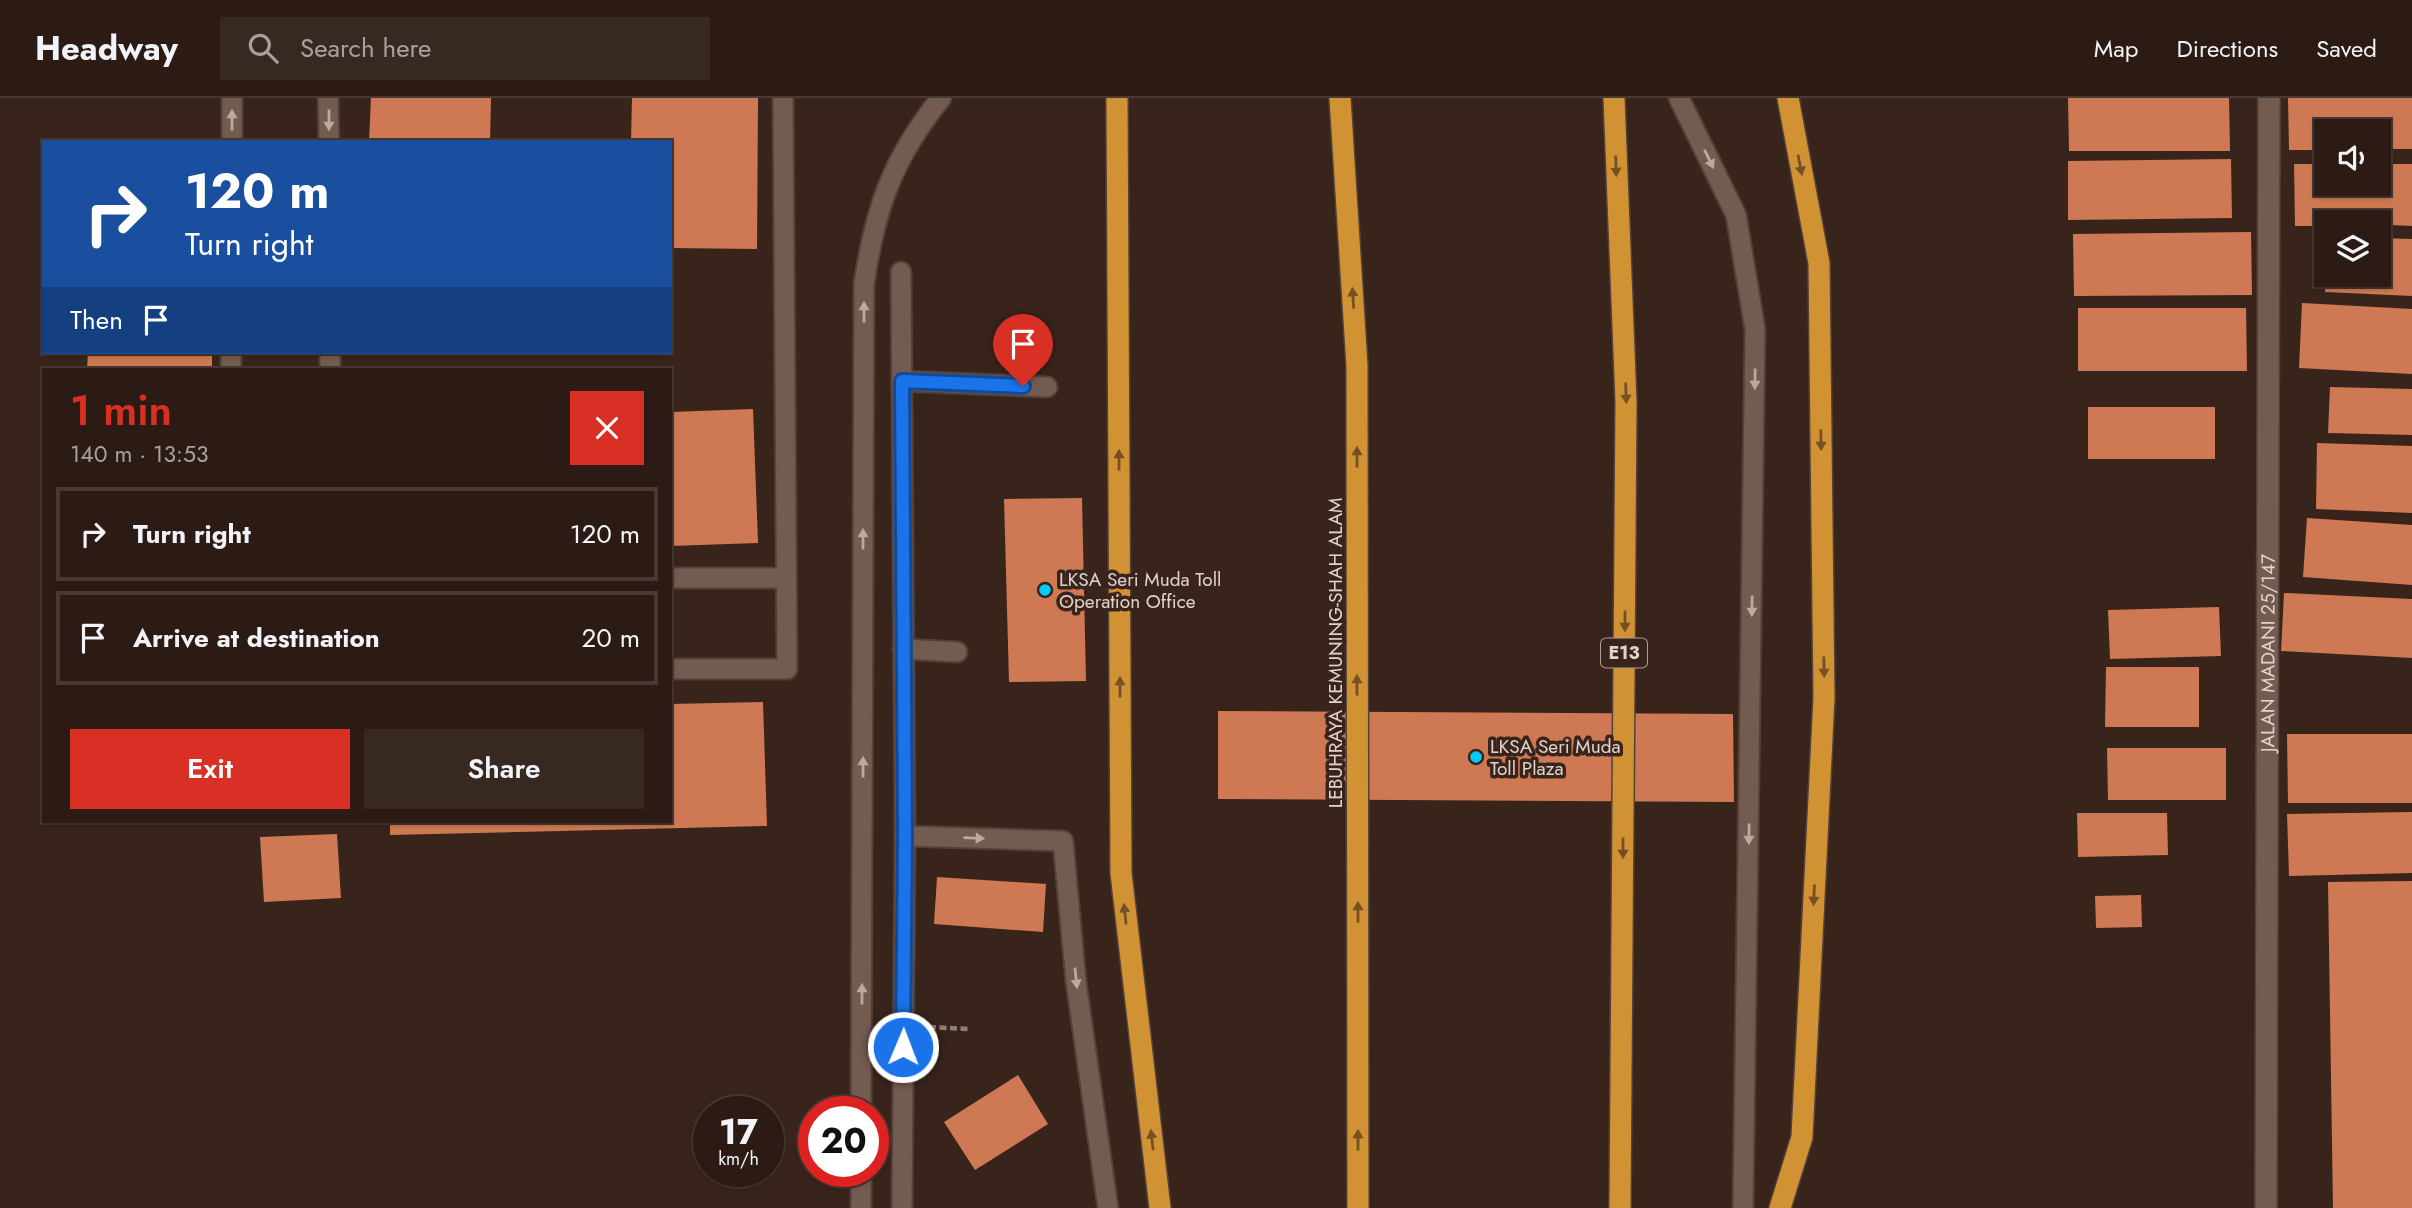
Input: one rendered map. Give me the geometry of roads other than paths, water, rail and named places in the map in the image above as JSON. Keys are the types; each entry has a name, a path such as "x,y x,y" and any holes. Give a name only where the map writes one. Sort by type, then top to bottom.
{"highway":[{"path":"1117,98 1121,873 1160,1208"},
{"name":"LEBUHRAYA KEMUNING-SHAH ALAM","path":"1340,98 1357,366 1358,1208"},
{"name":"E13","path":"1614,98 1626,402 1620,1208"},
{"path":"1780,1208 1802,1137 1824,698 1819,263 1788,98"}],"street":[{"name":"JALAN MADANI 25/147","path":"2266,1208 2269,98"}],"lane":[{"path":"232,98 232,140"},
{"path":"328,98 329,140"},
{"path":"672,669 787,669 783,98"},
{"path":"861,1096 864,284 873,227 891,177 918,127 941,98"},
{"path":"1679,98 1736,215 1755,329 1742,1208"},
{"path":"901,271 905,836 902,1208"},
{"path":"902,381 1047,387"},
{"path":"672,578 786,578"},
{"path":"903,649 957,652"},
{"path":"905,836 1063,841 1076,982 1108,1208"},
{"path":"862,1045 903,1047"},
{"path":"861,1187 861,1208"}],"place":[{"name":"LKSA Seri Muda Toll Operation Office","path":"1045,590"},
{"name":"LKSA Seri Muda Toll Plaza","path":"1476,757"}]}
